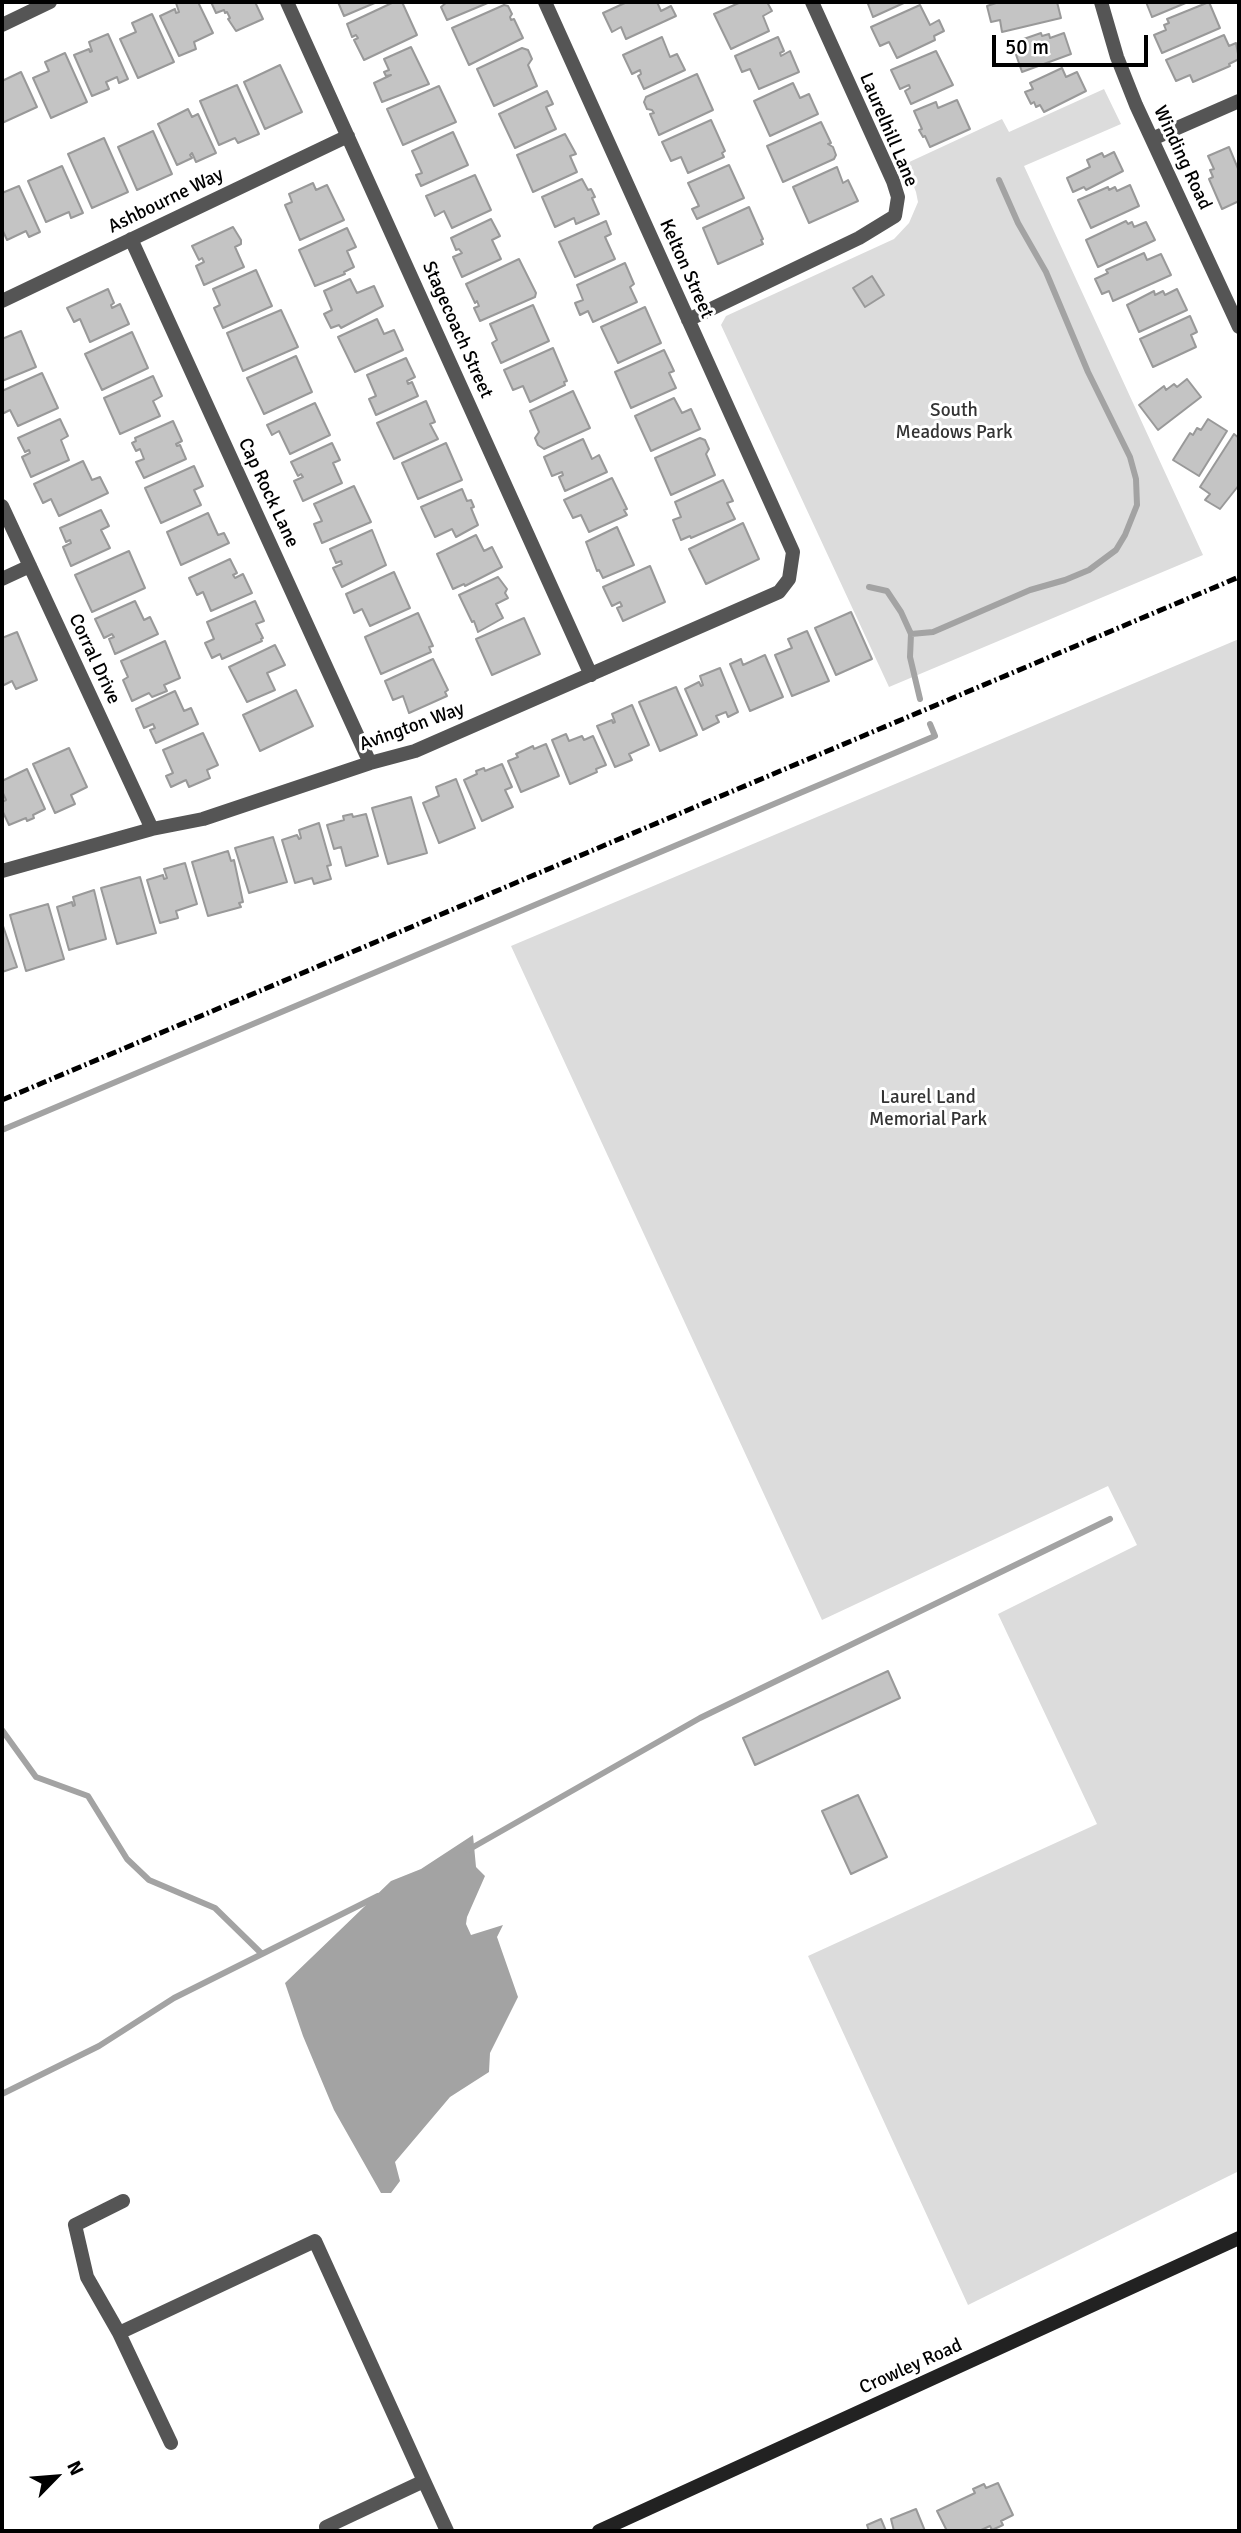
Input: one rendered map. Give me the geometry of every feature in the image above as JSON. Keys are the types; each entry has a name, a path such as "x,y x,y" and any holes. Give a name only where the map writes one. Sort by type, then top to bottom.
{"main road":[{"name":"Crowley Road","path":"599,2531 1239,2238"}],"street":[{"path":"2,24 50,2"},
{"name":"Stagecoach Street","path":"287,2 592,675"},
{"name":"Kelton Street","path":"545,2 793,552"},
{"name":"Laurelhill Lane","path":"688,320 859,238 895,216 898,197 892,181 812,2"},
{"name":"Winding Road","path":"1101,2 1117,57 1239,327"},
{"path":"1152,139 1239,101"},
{"name":"Ashbourne Way","path":"2,301 348,136"},
{"name":"Cap Rock Lane","path":"131,240 370,763"},
{"name":"Corral Drive","path":"2,506 152,829"},
{"name":"Avington Way","path":"2,871 152,829 203,819 370,763 415,751 779,592 789,579 793,552"},
{"path":"2,579 30,566"},
{"path":"123,2201 75,2225 87,2277 119,2333 172,2443"},
{"path":"119,2333 315,2241 447,2531"},
{"path":"326,2527 424,2481"}],"green space":[{"name":"South Meadows Park","path":"1104,89 1121,124 1024,166 1203,555 889,687 721,325 726,316 894,239 909,223 918,202 905,164 1002,119 1009,132"},
{"name":"Laurel Land Memorial Park","path":"1239,639 1239,2171 968,2305 808,1956 1097,1824 998,1614 1137,1545 1108,1486 822,1620 511,946"}],"shaded area":[{"path":"473,1835 476,1867 485,1876 466,1924 471,1935 503,1925 497,1937 518,1997 490,2053 489,2072 450,2097 395,2162 400,2181 391,2193 381,2193 334,2110 303,2036 285,1983 391,1881 421,1869"}],"building":[{"path":"178,2 198,2 213,33 194,42 196,49 179,56 160,16 175,9 176,13 179,12"},
{"path":"211,2 255,2 263,19 236,31 227,12 224,10 216,13"},
{"path":"338,2 377,2 344,16"},
{"path":"394,2 402,2 417,35 364,60 354,40 358,38 356,35 352,37 347,24"},
{"path":"447,2 490,2 447,20 441,7"},
{"path":"627,2 657,2 661,11 671,6 676,16 626,39 621,27 612,32 603,13"},
{"path":"741,2 767,2 772,11 763,16 769,31 731,49 714,14"},
{"path":"906,2 873,17 868,4"},
{"path":"999,2 1057,2 1061,18 1002,32 1000,20 991,22 987,6"},
{"path":"1146,2 1188,2 1152,17"},
{"path":"1209,2 1220,28 1162,53 1154,35 1166,30 1164,25 1169,23 1167,19"},
{"path":"504,5 508,6 512,14 511,20 514,19 523,38 469,65 452,28"},
{"path":"920,5 930,25 939,20 944,31 934,36 935,40 897,58 889,42 880,46 871,27"},
{"path":"152,14 174,62 138,78 120,39 136,32 132,23"},
{"path":"1041,33 1042,36 1049,34 1050,38 1064,33 1071,54 1022,72 1012,43"},
{"path":"108,34 128,79 119,83 117,77 106,82 109,89 92,96 74,55 89,49 92,51 89,42"},
{"path":"1224,35 1229,46 1236,43 1239,59 1229,64 1230,66 1193,82 1190,75 1176,81 1166,60"},
{"path":"662,37 670,57 677,54 685,70 644,89 638,76 641,74 640,70 632,74 623,55"},
{"path":"778,37 784,51 780,53 781,56 790,51 799,72 759,89 750,69 742,72 735,56"},
{"path":"411,47 429,84 382,102 374,83 391,75 386,76 384,72 389,70 384,59"},
{"path":"522,48 528,50 532,59 528,65 537,86 494,106 477,69"},
{"path":"936,51 953,85 911,104 905,91 910,88 909,85 900,89 891,70"},
{"path":"65,53 87,102 51,118 33,78 49,71 45,62"},
{"path":"280,65 302,112 265,129 244,82"},
{"path":"1062,68 1066,77 1077,72 1086,91 1044,112 1040,105 1036,107 1034,102 1031,104 1025,92 1033,89 1030,83"},
{"path":"21,72 37,107 2,123 2,81"},
{"path":"697,74 713,110 659,135 650,114 654,113 647,109 644,102 646,97"},
{"path":"793,83 800,98 809,94 818,114 770,136 754,101"},
{"path":"237,85 259,134 238,143 235,138 219,145 200,101"},
{"path":"439,86 456,122 403,145 387,109"},
{"path":"547,91 553,104 546,107 556,129 515,148 499,114"},
{"path":"957,100 970,129 930,147 919,130 922,129 914,111 936,102 938,108"},
{"path":"188,109 192,117 198,114 216,153 196,162 192,153 192,158 177,165 158,124"},
{"path":"711,120 725,151 722,153 724,157 688,173 681,157 671,161 662,142"},
{"path":"821,122 831,143 828,144 833,147 836,155 834,159 783,182 767,146"},
{"path":"153,131 172,174 137,190 118,147"},
{"path":"453,132 468,165 421,186 416,175 422,173 412,151"},
{"path":"565,134 576,154 570,156 577,172 533,192 517,155"},
{"path":"104,138 128,192 92,208 68,154"},
{"path":"1229,147 1239,171 1239,201 1222,209 1209,179 1213,177 1210,170 1214,169 1208,156"},
{"path":"1114,152 1123,171 1086,190 1084,187 1073,192 1067,178 1090,167 1087,160 1102,153 1104,157"},
{"path":"729,165 744,198 697,219 692,209 699,206 688,183"},
{"path":"62,166 83,213 71,218 69,212 46,222 28,181"},
{"path":"837,167 843,183 848,180 858,201 809,223 793,187"},
{"path":"475,175 491,210 452,228 444,211 435,216 426,196"},
{"path":"582,179 595,197 592,198 599,214 576,224 574,218 555,227 542,197"},
{"path":"313,183 316,190 327,185 344,220 300,240 285,205 292,202 289,194"},
{"path":"1130,185 1139,206 1091,228 1078,200 1108,187 1109,190 1115,187 1117,191"},
{"path":"19,186 40,232 29,237 26,231 7,240 2,229 2,193"},
{"path":"749,207 763,244 718,264 703,228"},
{"path":"491,219 500,236 492,240 501,259 462,277 453,257 462,253 459,249 456,250 451,238"},
{"path":"606,221 611,234 605,237 615,259 575,277 559,242"},
{"path":"1126,221 1128,224 1132,222 1134,227 1146,222 1155,240 1098,267 1086,240"},
{"path":"233,227 241,240 241,244 235,247 244,267 204,285 196,266 204,262 202,258 199,260 192,246"},
{"path":"347,228 356,247 347,251 354,267 344,272 345,274 315,286 299,250"},
{"path":"1144,253 1147,260 1161,254 1171,275 1113,301 1109,291 1102,294 1095,279 1108,273 1106,270"},
{"path":"519,259 536,293 535,297 480,321 474,308 479,306 466,284"},
{"path":"625,263 634,284 630,287 637,302 593,322 588,311 580,315 575,303 583,300 577,285"},
{"path":"256,270 272,306 223,328 214,308 220,305 213,289"},
{"path":"872,276 884,295 865,307 853,288"},
{"path":"350,279 357,293 374,286 383,306 341,328 339,325 331,328 324,314 332,310 324,291"},
{"path":"108,289 114,303 112,308 120,304 129,324 90,342 80,319 74,322 67,308"},
{"path":"1177,289 1187,310 1139,332 1127,305 1154,291 1155,295 1163,291 1165,295"},
{"path":"533,305 549,341 501,363 492,343 497,340 490,324"},
{"path":"645,307 661,343 618,363 601,327"},
{"path":"281,310 298,347 243,371 227,333"},
{"path":"1190,316 1197,332 1191,335 1196,347 1153,367 1140,339"},
{"path":"377,319 384,334 394,330 403,350 355,372 338,337"},
{"path":"21,331 36,367 2,381 2,339"},
{"path":"132,332 148,368 102,390 85,354"},
{"path":"553,348 567,381 564,382 565,385 530,402 523,386 513,390 504,370"},
{"path":"664,350 674,371 669,373 676,388 631,408 615,372"},
{"path":"296,356 312,392 264,414 247,378"},
{"path":"406,358 415,377 407,381 408,384 412,382 418,396 376,415 369,399 376,396 367,375"},
{"path":"42,373 58,408 18,426 10,410 2,414 2,391"},
{"path":"153,376 162,396 153,401 160,416 120,434 104,398"},
{"path":"1187,379 1201,397 1158,430 1139,405 1164,386 1166,390 1174,384 1177,387"},
{"path":"573,391 590,428 544,449 538,445 535,438 539,432 530,411"},
{"path":"674,398 682,413 691,409 700,429 651,451 635,416"},
{"path":"426,401 435,422 430,424 438,439 394,459 377,423"},
{"path":"315,403 330,435 290,454 279,431 272,435 267,425"},
{"path":"60,419 68,436 61,440 69,460 31,477 22,457 30,453 29,450 25,452 18,438"},
{"path":"1208,419 1227,431 1199,476 1173,460 1190,433 1193,435 1197,428 1201,430"},
{"path":"173,421 182,441 176,444 180,445 186,459 144,478 136,462 144,459 140,449 136,451 132,443 136,441 135,438"},
{"path":"1234,434 1239,438 1239,485 1220,509 1205,500 1210,494 1200,487"},
{"path":"700,438 705,440 709,449 706,454 715,475 671,495 655,458"},
{"path":"583,439 592,459 599,455 607,472 565,491 559,477 563,475 562,472 552,476 544,457"},
{"path":"332,443 340,460 333,463 342,483 303,501 294,481 303,477 301,474 298,476 291,462"},
{"path":"446,443 462,480 418,499 402,463"},
{"path":"83,461 92,480 100,477 108,493 59,516 51,499 43,503 34,484"},
{"path":"194,466 203,486 194,490 201,505 161,523 145,488"},
{"path":"612,478 627,509 624,510 627,515 589,532 581,515 573,518 564,500"},
{"path":"723,480 733,501 727,503 735,519 681,540 673,520 681,517 675,502"},
{"path":"354,486 371,522 322,543 314,524 322,521 314,504"},
{"path":"462,489 467,501 471,500 474,507 471,508 478,525 456,537 452,529 435,537 421,507"},
{"path":"101,510 109,526 101,530 110,548 71,566 63,547 71,543 70,540 66,542 60,528"},
{"path":"208,513 218,535 224,533 229,543 181,565 167,532"},
{"path":"743,523 759,559 706,584 689,549"},
{"path":"617,527 634,565 603,578 599,570 597,571 586,542"},
{"path":"372,530 386,565 342,587 333,568 342,564 341,561 336,563 330,549"},
{"path":"476,535 484,551 492,547 502,567 465,586 464,584 453,589 437,554"},
{"path":"129,551 145,588 92,612 75,575"},
{"path":"230,559 237,573 233,575 235,578 243,574 252,593 211,611 203,592 197,595 189,578"},
{"path":"650,566 665,602 623,621 617,608 622,606 620,602 612,606 603,587"},
{"path":"394,572 410,608 370,626 362,609 354,613 346,594"},
{"path":"498,577 507,589 505,593 508,598 496,604 503,618 478,632 459,595"},
{"path":"135,601 144,620 150,617 158,634 115,654 109,639 114,637 112,634 104,638 95,619"},
{"path":"255,601 264,621 256,624 262,641 222,659 220,654 212,658 205,643 214,639 207,622"},
{"path":"851,612 872,659 836,675 815,628"},
{"path":"418,613 433,646 429,647 431,652 381,674 365,637"},
{"path":"524,618 540,654 492,675 476,639"},
{"path":"807,631 829,681 792,696 775,655 792,648 788,639"},
{"path":"17,632 37,680 16,689 12,681 2,686 2,638"},
{"path":"165,641 180,678 164,685 167,691 152,697 149,693 132,701 123,680 128,677 121,661"},
{"path":"275,645 285,665 267,673 275,690 247,702 229,667"},
{"path":"765,655 783,697 750,711 730,664 741,659 743,665"},
{"path":"433,659 448,690 445,692 447,696 409,713 403,696 393,700 385,681"},
{"path":"720,668 738,712 728,717 726,712 716,716 719,722 703,730 685,689 699,682 703,685 700,676"},
{"path":"676,687 697,735 660,751 639,702"},
{"path":"296,690 313,726 260,751 243,715"},
{"path":"175,691 184,711 191,708 198,724 156,743 150,730 155,728 153,724 144,728 136,709"},
{"path":"632,705 649,745 629,754 632,760 615,767 597,726 612,720 615,722 612,714"},
{"path":"203,733 218,765 207,770 210,778 189,787 186,780 171,787 166,776 173,773 163,750"},
{"path":"566,734 569,741 582,736 584,740 593,736 606,765 570,784 552,740"},
{"path":"546,744 559,776 521,792 508,761 533,746 534,749"},
{"path":"69,748 87,787 71,795 75,804 55,813 33,764"},
{"path":"502,764 512,787 505,790 513,807 482,821 464,780 477,774 476,771 484,768 485,771"},
{"path":"27,769 45,809 33,815 34,818 27,821 26,818 9,825 2,810 2,802 6,800 2,781"},
{"path":"456,779 475,828 439,843 423,803 439,796 436,787"},
{"path":"411,797 427,853 388,864 372,808"},
{"path":"352,814 353,817 366,814 378,856 346,866 341,847 334,849 327,825 344,820 343,816"},
{"path":"319,823 331,865 327,866 331,879 314,884 312,878 295,883 282,840 297,835 299,839 299,830"},
{"path":"273,837 287,882 249,893 235,848"},
{"path":"228,851 231,861 234,860 243,902 239,903 241,907 208,916 192,862"},
{"path":"185,863 197,904 176,911 178,918 160,923 147,880 163,875 164,879 167,878 164,869"},
{"path":"140,877 156,933 117,944 101,888"},
{"path":"94,890 106,939 69,950 57,907 72,902 73,906 73,897"},
{"path":"48,904 64,959 26,971 10,915"},
{"path":"2,923 17,967 2,972"},
{"path":"888,1671 900,1698 755,1765 743,1738"},
{"path":"858,1795 887,1857 851,1874 822,1811"},
{"path":"998,2483 1013,2515 1001,2521 1003,2525 992,2530 990,2526 979,2531 947,2531 937,2511 975,2493 973,2489 984,2484 986,2488"},
{"path":"916,2509 925,2531 894,2531 891,2519"},
{"path":"881,2519 886,2531 869,2531 867,2525"}],"waterway":[{"path":"911,634 933,632 1030,590 1089,570 1116,550 1137,505 1136,479 1130,457 1088,372 1046,272 1018,223 999,180"},
{"path":"869,587 887,591 901,612 911,634 910,657 920,699"},
{"path":"2,1130 935,736 930,724"},
{"path":"468,1850 700,1718 1110,1519"},
{"path":"2,1730 36,1777 88,1796 127,1859 149,1880 215,1908 262,1954"},
{"path":"2,2094 99,2046 174,1998 378,1896"}],"railway":[{"path":"2,1100 1239,577"}]}
